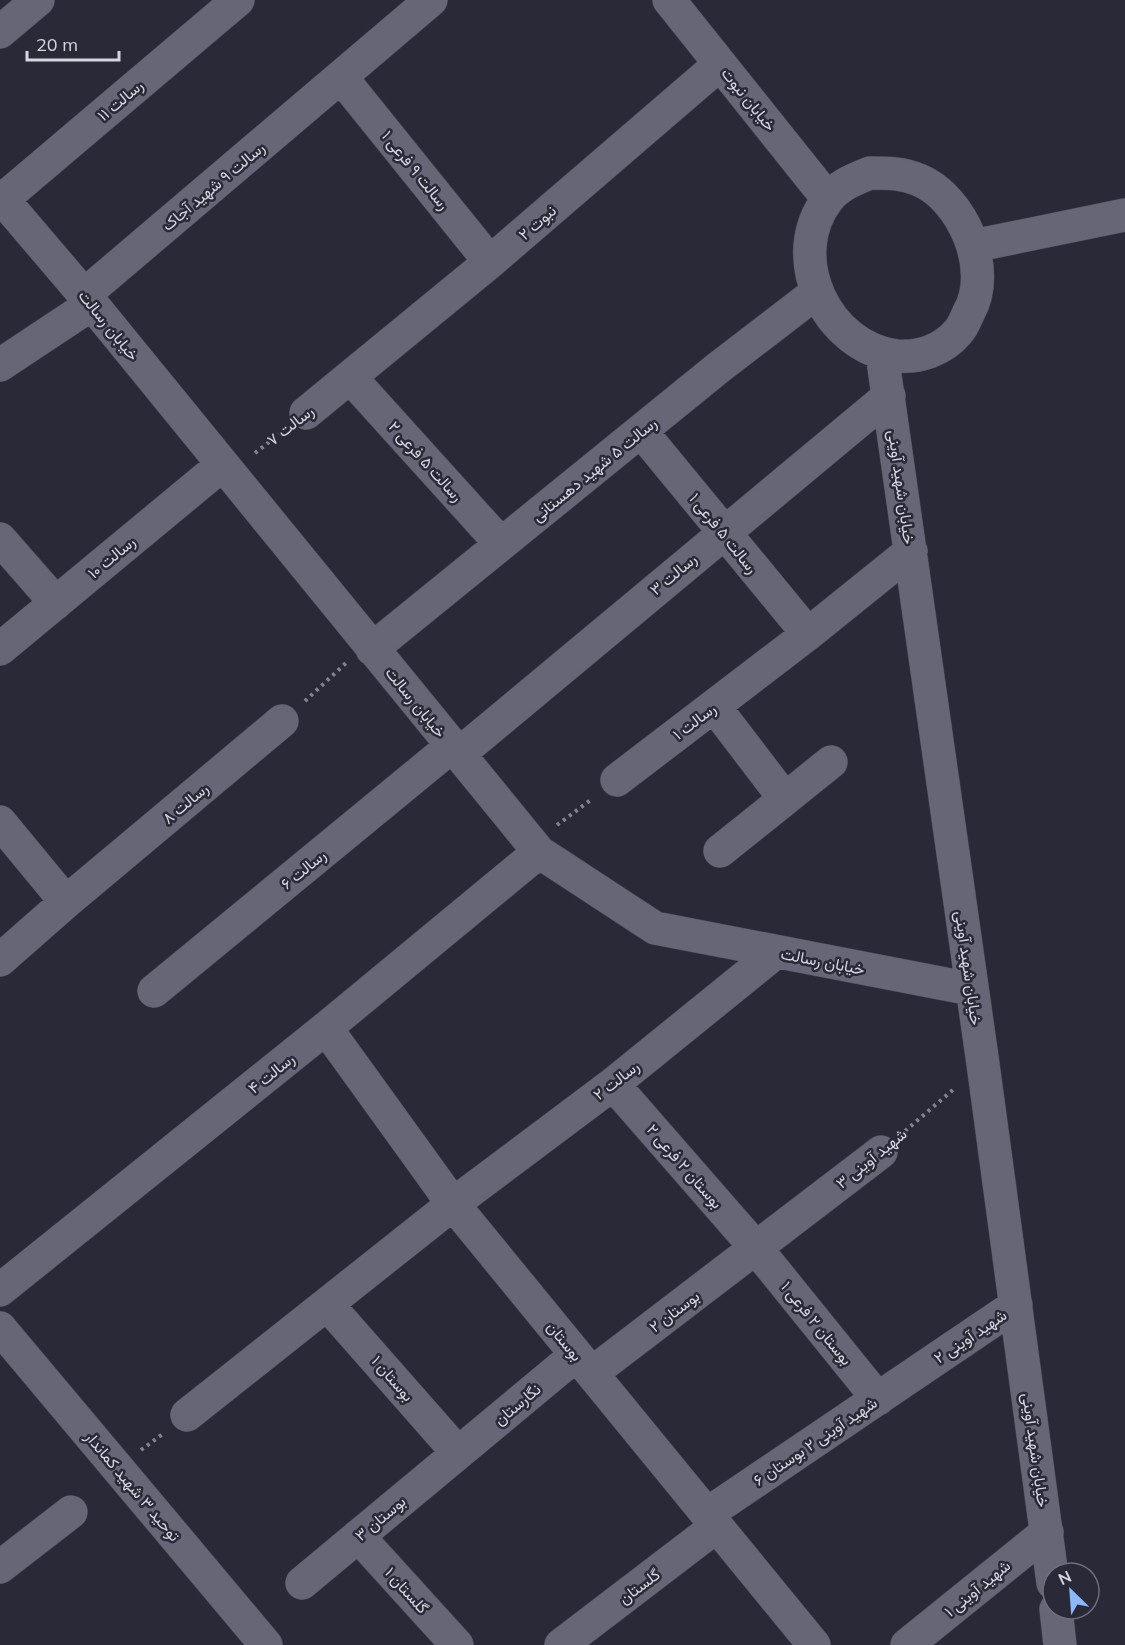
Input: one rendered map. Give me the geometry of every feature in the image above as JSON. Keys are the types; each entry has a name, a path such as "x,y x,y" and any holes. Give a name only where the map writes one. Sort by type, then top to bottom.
{"street":[{"path":"0,32 38,0"},
{"name":"رسالت ۱۱","path":"1,198 238,0"},
{"name":"رسالت ۹ شهید آجاک","path":"3,363 88,299 431,0"},
{"name":"خیابان نبوت","path":"669,0 828,199"},
{"name":"نبوت ۲","path":"351,378 720,64"},
{"name":"رسالت ۹ فرعی ۱","path":"341,77 490,262"},
{"path":"870,173 896,173 921,181 944,197 962,219 973,246 978,277 972,307 958,332 937,349 911,357 882,354 862,345 843,332 829,314 817,292 810,259 814,226 828,199 847,182 870,173"},
{"name":"خیابان رسالت","path":"1,198 88,299 535,848 656,928 971,989"},
{"path":"973,246 1125,215"},
{"name":"رسالت ۵ شهید دهستانی","path":"370,646 501,544 718,368 817,292"},
{"name":"خیابان شهید آوینی","path":"882,354 983,1064 1050,1561"},
{"name":"رسالت ۷","path":"306,413 351,378"},
{"name":"رسالت ۵ فرعی ۲","path":"351,378 501,544"},
{"name":"رسالت ۳","path":"455,750 889,396"},
{"name":"رسالت ۵ فرعی ۱","path":"641,431 808,634"},
{"name":"رسالت ۱۰","path":"0,649 226,469"},
{"path":"0,538 56,603"},
{"name":"رسالت ۱","path":"617,780 808,634 911,551"},
{"path":"714,706 785,799"},
{"name":"رسالت ۸","path":"0,960 282,721"},
{"name":"رسالت ۶","path":"154,992 455,750"},
{"path":"720,851 831,762"},
{"path":"0,822 66,902"},
{"name":"رسالت ۴","path":"0,1290 326,1028 535,848"},
{"name":"رسالت ۲","path":"453,1204 613,1084 776,952"},
{"name":"بوستان","path":"326,1028 453,1204 814,1645"},
{"name":"بوستان ۲ فرعی ۲","path":"613,1084 756,1248"},
{"name":"شهید آوینی ۳","path":"756,1248 881,1152"},
{"path":"187,1415 453,1204"},
{"name":"بوستان ۲","path":"584,1364 756,1248"},
{"name":"بوستان ۲ فرعی ۱","path":"756,1248 878,1399"},
{"name":"بوستان ۱","path":"327,1304 458,1453"},
{"name":"شهید آوینی ۲","path":"924,1367 1016,1305"},
{"name":"توحید ۳ شهید کماندار","path":"0,1329 266,1645"},
{"name":"نگارستان","path":"458,1453 518,1403 584,1364"},
{"name":"شهید آوینی ۲ بوستان ۶","path":"712,1520 924,1367"},
{"name":"بوستان ۳","path":"302,1583 458,1453"},
{"path":"0,1567 71,1512"},
{"name":"گلستان","path":"561,1645 712,1520"},
{"name":"شهید آوینی ۱","path":"908,1645 1047,1532"},
{"name":"گلستان ۱","path":"358,1536 456,1645"},
{"path":"1057,1621 1060,1645"}],"path":[{"name":"رسالت ۷","path":"226,469 306,413"},
{"path":"282,721 370,646"},
{"path":"535,848 617,780"},
{"name":"شهید آوینی ۳","path":"881,1152 983,1064"}]}
